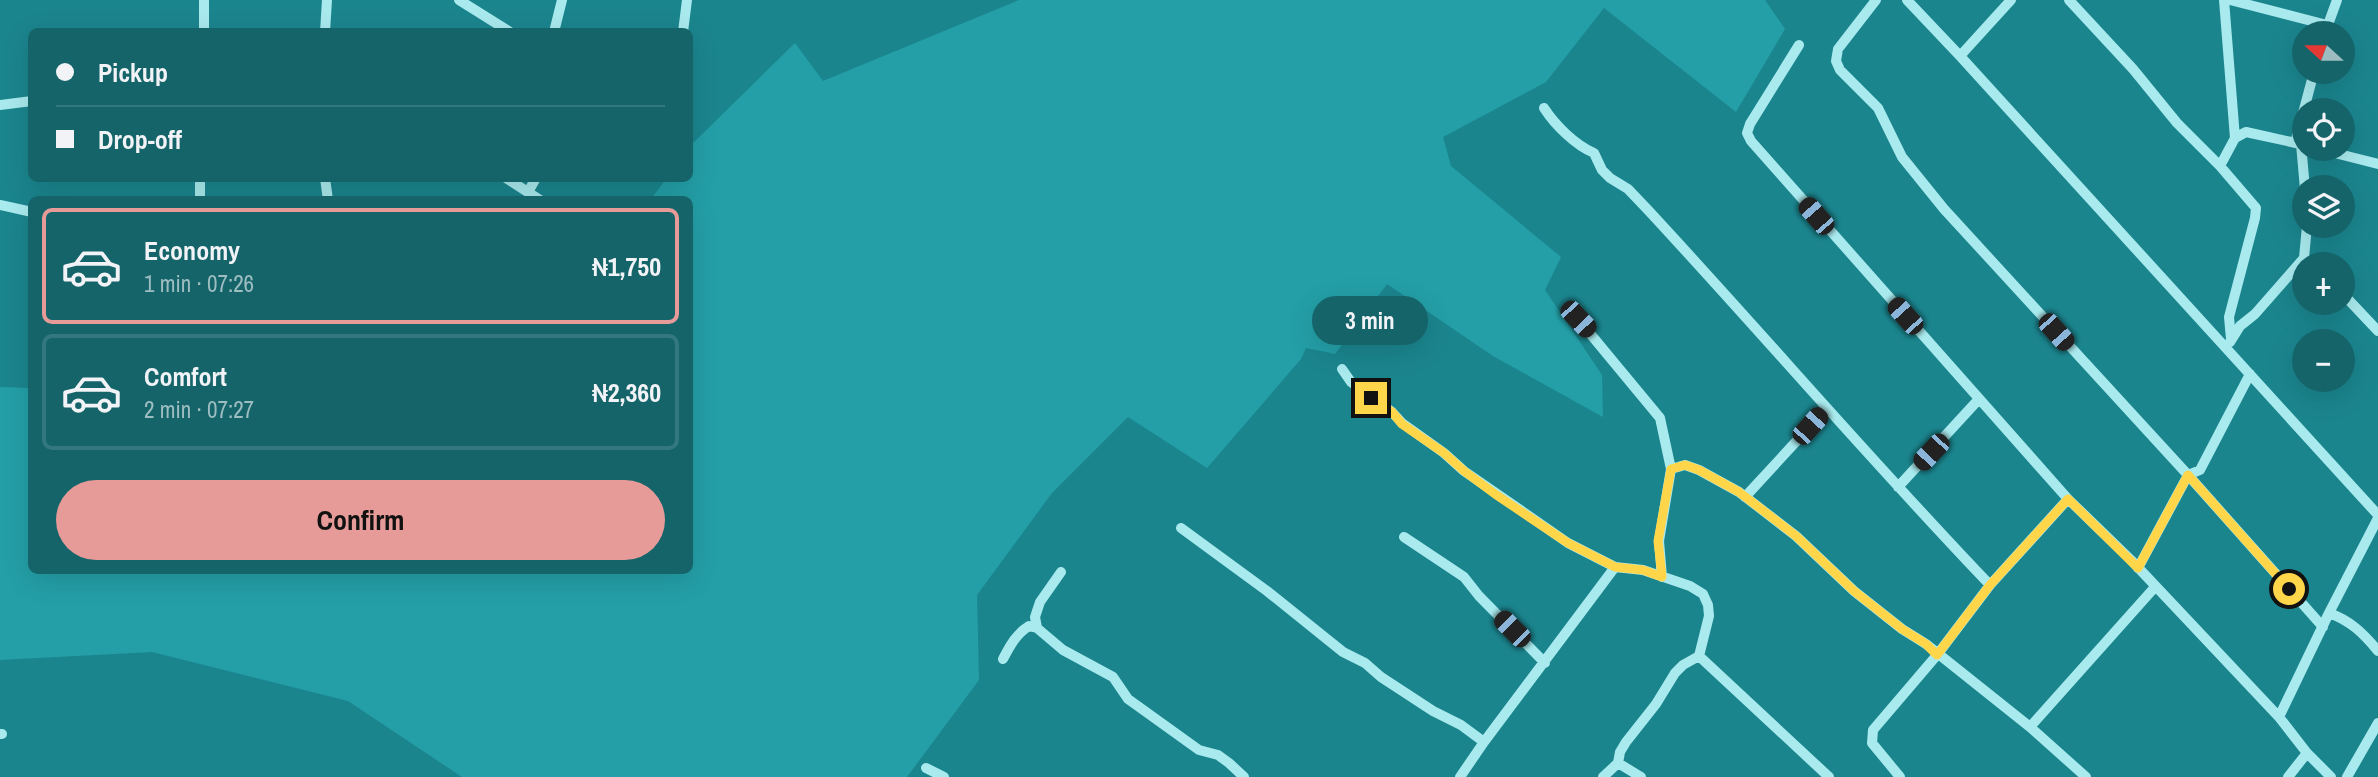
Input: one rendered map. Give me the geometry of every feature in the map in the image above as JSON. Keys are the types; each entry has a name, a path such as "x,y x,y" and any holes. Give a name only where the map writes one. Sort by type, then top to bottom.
{"street":[{"path":"204,0 204,28"},
{"path":"325,28 327,0"},
{"path":"459,0 504,28"},
{"path":"555,28 562,0"},
{"path":"684,28 687,0"},
{"path":"1875,0 1838,49 1836,61 1840,70 1878,108 1902,157 1944,209 2323,627"},
{"path":"1906,0 2378,516 2279,717"},
{"path":"1960,56 2011,0"},
{"path":"2069,0 2256,208 2229,317 2231,339"},
{"path":"2220,166 2235,138 2224,0"},
{"path":"2231,0 2300,21"},
{"path":"2329,21 2337,0"},
{"path":"1799,45 1750,124 1747,133 1751,141 2068,499 2138,568 2279,717 2331,777"},
{"path":"0,105 28,102"},
{"path":"1544,108 1552,120 1583,148 1594,153 1602,170 1610,178 1628,189 1648,210 1990,585"},
{"path":"2235,138 2246,132 2292,142"},
{"path":"2355,158 2378,164"},
{"path":"512,182 534,196"},
{"path":"528,192 534,182"},
{"path":"0,205 28,211"},
{"path":"2227,350 2241,326 2292,276"},
{"path":"2355,307 2378,331"},
{"path":"1578,319 1660,418 1671,469 1658,541 1662,577"},
{"path":"1342,369 1351,382 1392,412 1402,424 1495,494 1568,543 1615,567 1643,570 1690,586 1703,594 1709,616 1699,656 1675,673 1656,704 1626,741 1618,763 1603,777"},
{"path":"2138,568 2188,475 2200,470 2250,374"},
{"path":"1898,487 1979,398"},
{"path":"1745,497 1826,408"},
{"path":"1671,469 1685,465 1699,470 1745,497 1796,536 1854,591 2030,727 2085,777"},
{"path":"1900,777 1872,743 1872,730 1937,655 1990,585 2068,499"},
{"path":"1181,528 1267,591 1343,652 1365,663 1412,698 1461,725 1484,742"},
{"path":"1404,537 1464,578 1545,663"},
{"path":"1460,777 1615,567"},
{"path":"1037,628 1035,617 1040,602 1061,572"},
{"path":"2030,727 2155,587"},
{"path":"2329,613 2347,620 2378,650"},
{"path":"1003,659 1016,636 1029,626 1037,628 1063,650 1113,677 1128,699 1199,750 1217,755 1244,777"},
{"path":"1699,656 1829,777"},
{"path":"2347,777 2378,723"},
{"path":"2288,777 2307,752"},
{"path":"1618,763 1641,777"},
{"path":"926,768 944,777"}],"shaded area":[{"path":"1019,0 1765,0 1785,29 1736,112 1604,8 1546,82 1443,137 1451,166 1561,257 1545,290 1602,375 1603,417 1493,356 1387,284 1335,354 1306,348 1301,359 1207,468 1128,417 1052,493 977,595 979,680 907,777 462,777 348,701 152,652 0,660 0,387 28,388 28,574 693,574 693,196 653,196 664,182 693,182 693,143 795,43 823,81"}],"route":[{"path":"1371,398 1495,494 1568,543 1615,567 1643,570 1662,577 1658,541 1671,469 1685,465 1699,470 1739,492 1796,536 1854,591 1937,655 1990,585 2068,499 2138,568 2188,475 2289,589"}]}
